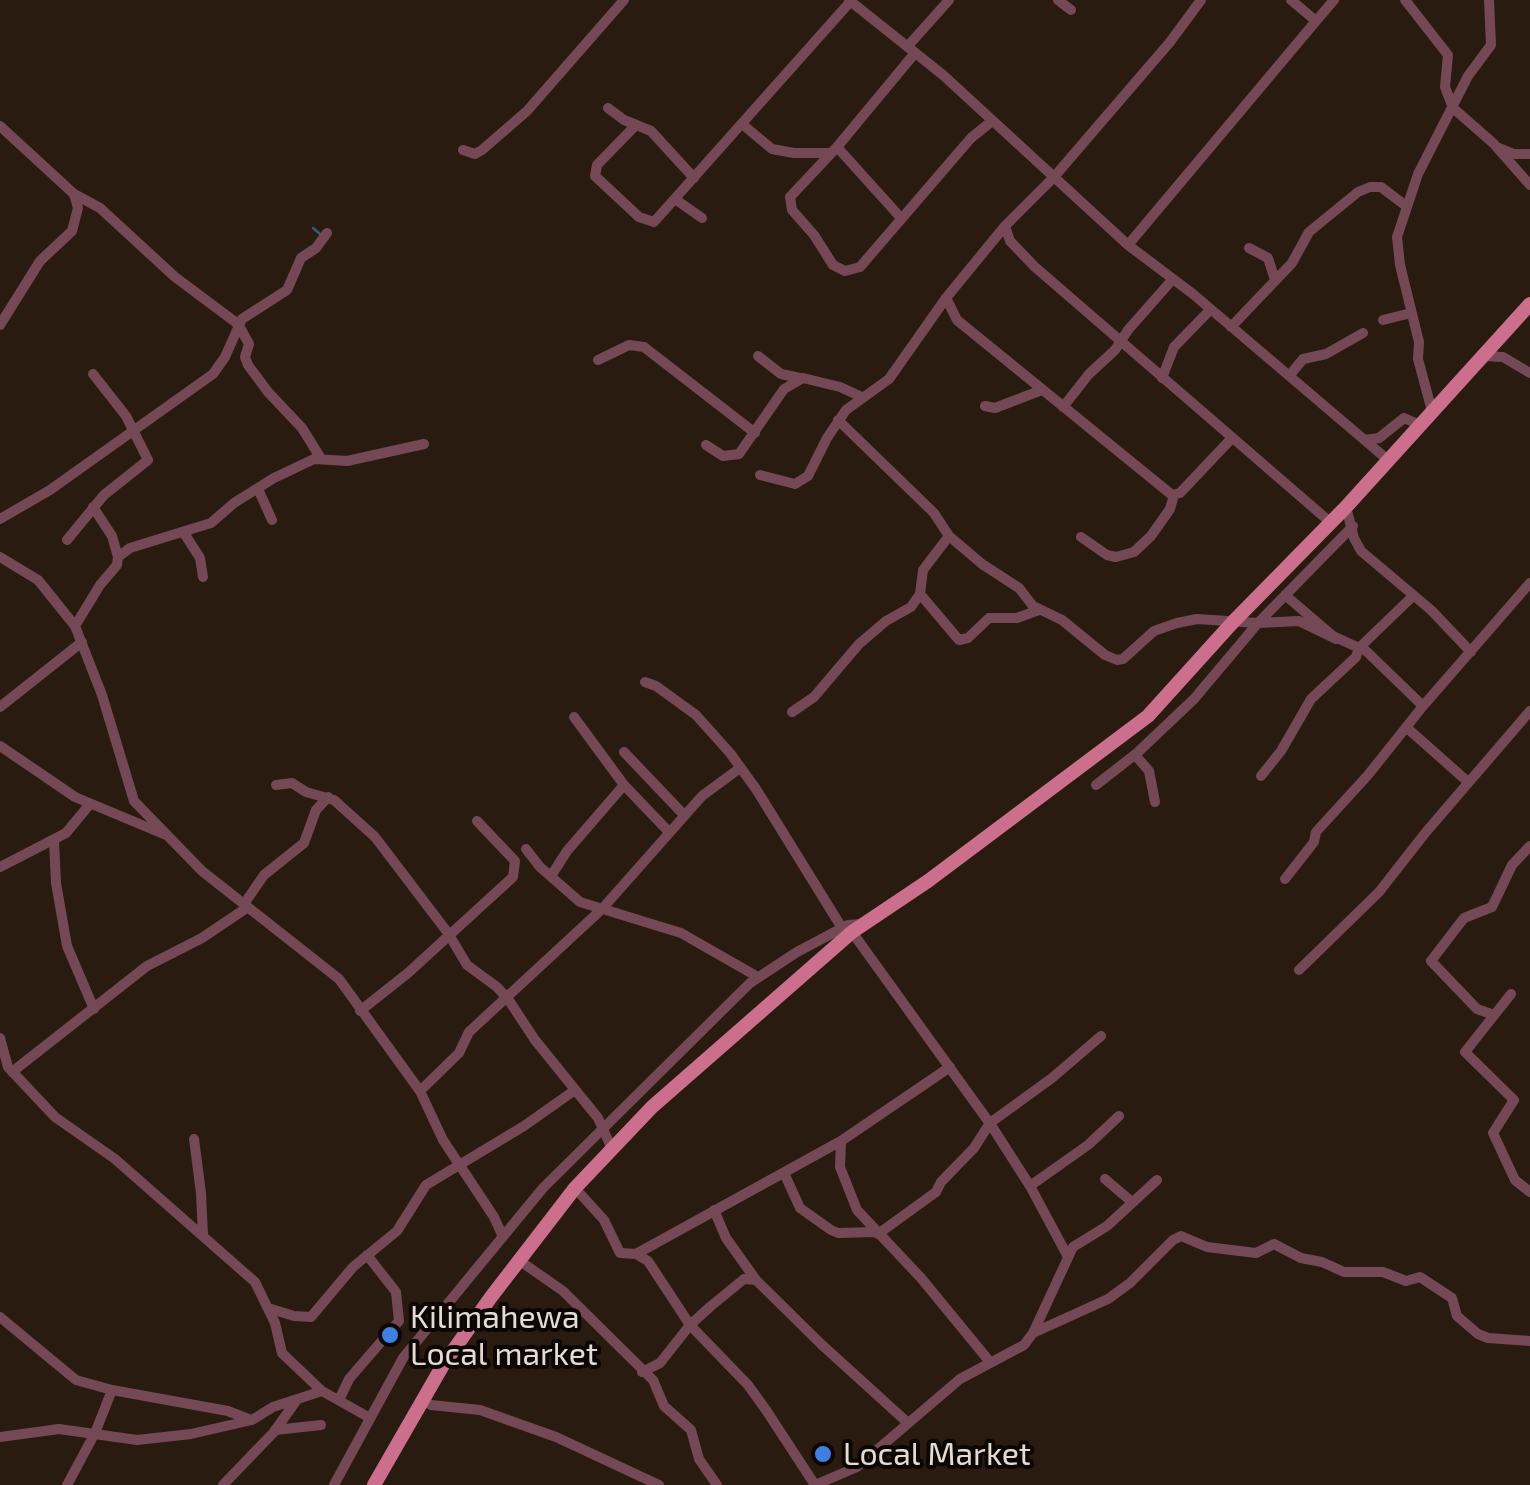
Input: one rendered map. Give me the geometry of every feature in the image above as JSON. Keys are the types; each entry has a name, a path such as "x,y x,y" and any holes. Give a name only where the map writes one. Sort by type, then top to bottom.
{"main road":[{"path":"374,1485 460,1339 576,1188 652,1107 852,928 928,881 1148,716 1346,507 1530,304"}],"street":[{"path":"463,150 476,154 527,111 624,0"},
{"path":"949,0 834,150 796,188 790,204 833,265 845,271 860,266 972,138 992,121"},
{"path":"1058,0 1071,10"},
{"path":"760,475 794,484 804,480 838,420 862,397 889,380 946,298 1004,226 1054,177 1201,0"},
{"path":"1291,0 1316,21"},
{"path":"1128,246 1334,0"},
{"path":"1432,411 1418,358 1420,342 1397,237 1418,174 1468,76 1491,45 1490,0"},
{"path":"636,125 597,165 594,176 646,220 659,219 850,1 912,49 1128,246 1388,460"},
{"path":"1409,1 1448,54 1445,86 1453,108 1530,185"},
{"path":"608,108 646,127 694,178"},
{"path":"742,124 772,149 794,153 834,150 902,218"},
{"path":"0,126 74,194 100,208 174,277 238,324 250,344 244,357 248,365 302,428 320,458"},
{"path":"1496,147 1514,154 1530,154"},
{"path":"1231,328 1292,263 1309,232 1358,192 1381,187 1406,206"},
{"path":"0,326 40,261 72,231 78,208 74,194"},
{"path":"675,199 702,218"},
{"path":"1004,226 1010,241 1035,267 1330,522"},
{"path":"0,519 50,490 213,374 226,358 238,324 287,290 302,258 323,237"},
{"path":"1249,248 1268,258 1275,280"},
{"path":"1063,407 1172,280"},
{"path":"946,298 957,320 1174,495"},
{"path":"1162,378 1174,346 1210,310"},
{"path":"1383,320 1411,313"},
{"path":"1289,376 1303,359 1326,354 1362,333"},
{"path":"598,360 628,345 644,346 756,433"},
{"path":"758,356 781,374 840,387 862,397"},
{"path":"1484,356 1506,358 1530,373"},
{"path":"67,540 116,484 148,462 148,454 119,405 93,374"},
{"path":"706,444 723,456 734,456 744,450 784,389 803,378"},
{"path":"985,406 995,408 1042,390"},
{"path":"1365,440 1379,438 1404,418 1420,425"},
{"path":"838,420 982,564 1018,588 1040,610 1062,620 1116,660 1160,628 1197,619 1298,621 1360,648 1422,706"},
{"path":"1082,537 1107,555 1134,552 1170,509 1174,495 1232,438"},
{"path":"118,557 139,544 184,533 218,519 258,488 320,458 346,460 424,444"},
{"path":"258,488 272,520"},
{"path":"76,626 117,565 112,536 93,507"},
{"path":"1346,507 1361,551 1431,610 1471,652"},
{"path":"1096,786 1194,699 1258,623 1352,526"},
{"path":"184,533 200,558 204,577"},
{"path":"792,712 814,697 859,644 886,621 911,608 920,594 923,570 950,536"},
{"path":"0,557 38,580 76,626 102,695 129,792 202,872 340,979 420,1092 443,1140 503,1237"},
{"path":"1285,880 1314,842 1316,832 1530,583"},
{"path":"920,594 958,640 968,638 990,618 1018,618 1040,610"},
{"path":"1285,595 1336,638"},
{"path":"1261,776 1311,699 1413,596"},
{"path":"0,707 82,642"},
{"path":"646,682 696,715 740,768 990,1123 1067,1255"},
{"path":"1299,970 1380,892 1530,711"},
{"path":"574,717 624,785 669,832"},
{"path":"1406,727 1468,782"},
{"path":"0,746 57,787 166,835"},
{"path":"624,752 684,815"},
{"path":"1134,755 1149,771 1155,802"},
{"path":"420,1092 459,1053 469,1032 602,910 702,796 740,768"},
{"path":"276,785 286,781 306,792 328,797 375,837 467,965 508,999 604,1130 612,1149"},
{"path":"551,876 567,851 624,785"},
{"path":"6,1070 148,966 202,938 246,906 260,880 304,844 316,810 328,797"},
{"path":"0,867 54,841 90,804"},
{"path":"360,1012 504,888 515,872 515,861 509,851 477,821"},
{"path":"54,841 56,884 67,946 94,1009"},
{"path":"1494,1015 1477,1009 1431,960 1464,918 1492,907 1512,865 1530,846"},
{"path":"526,849 540,867 580,902 680,933 758,978"},
{"path":"334,1485 403,1358 543,1188 758,978 852,928"},
{"path":"1511,994 1465,1053 1514,1100 1493,1133 1515,1180 1530,1192"},
{"path":"784,1173 800,1208 831,1230 877,1233 936,1192 990,1123 1101,1036"},
{"path":"0,1038 6,1070 55,1117 107,1153 255,1282 282,1353 322,1391 370,1418"},
{"path":"636,1254 840,1141 950,1067"},
{"path":"268,1308 310,1316 367,1254 375,1252 397,1230 426,1185 575,1090"},
{"path":"1030,1186 1088,1145 1119,1116"},
{"path":"194,1139 203,1235"},
{"path":"840,1141 843,1175 857,1210 932,1290 990,1362"},
{"path":"1105,1179 1132,1202"},
{"path":"576,1188 604,1220 620,1253 648,1260 690,1324 748,1385 815,1485 857,1467 960,1379 1016,1351 1033,1333 1067,1255 1078,1242 1107,1226 1157,1180"},
{"path":"714,1210 726,1238 756,1280 908,1423"},
{"path":"1033,1333 1108,1299 1181,1236 1207,1246 1256,1253 1274,1244 1342,1272 1382,1272 1406,1281 1420,1277 1452,1298 1457,1316 1478,1334 1530,1341"},
{"path":"340,1398 349,1379 399,1321 396,1292 367,1254"},
{"path":"520,1261 563,1291 653,1380 667,1410 690,1430 699,1459 717,1485"},
{"path":"642,1372 660,1364 690,1324 744,1278 756,1280"},
{"path":"0,1316 76,1380 228,1411 274,1432 322,1426"},
{"path":"68,1485 112,1390"},
{"path":"0,1437 59,1429 148,1440 208,1432 251,1421 273,1407 322,1391"},
{"path":"224,1485 274,1432 297,1400"},
{"path":"422,1400 511,1420 577,1445 659,1485"}],"waterway":[{"path":"313,228 320,234"}],"place":[{"name":"Kilimahewa Local market","path":"390,1335"},
{"name":"Local Market","path":"823,1454"}]}
